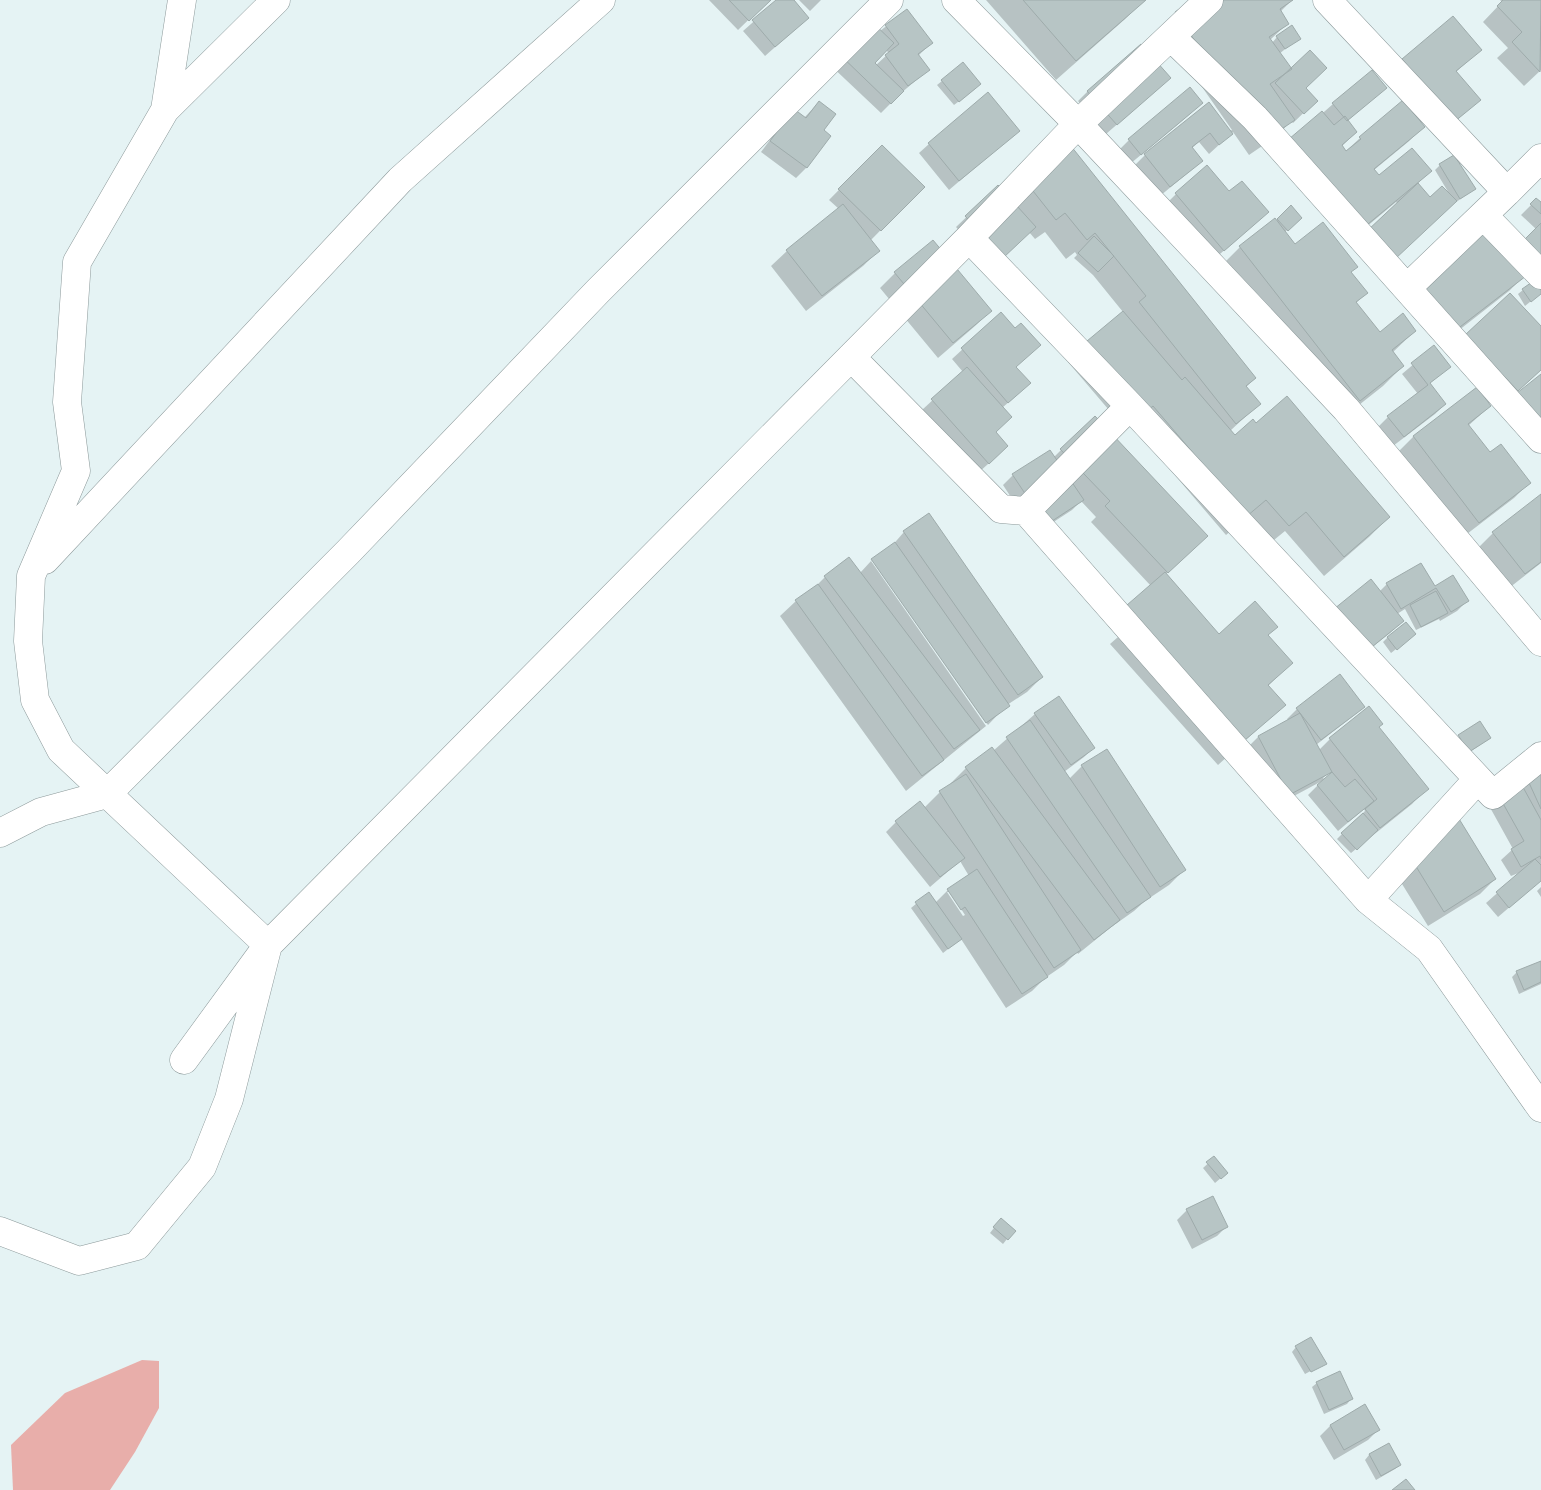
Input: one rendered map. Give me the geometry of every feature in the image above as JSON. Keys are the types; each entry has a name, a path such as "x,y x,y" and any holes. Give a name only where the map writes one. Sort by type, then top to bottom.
{"street":[{"path":"165,110 182,0"},
{"path":"268,945 61,750 35,700 28,641 31,576 76,471 67,402 77,262 165,110 276,0"},
{"path":"31,576 400,180 601,0"},
{"path":"0,833 41,812 107,794 348,552 598,291 889,0"},
{"path":"956,0 1078,124 1346,409 1541,642"},
{"path":"1327,0 1507,192"},
{"path":"184,1060 268,945 969,238 1078,124 1171,37 1196,4"},
{"path":"1171,37 1255,118 1541,439"},
{"path":"1407,288 1541,158"},
{"path":"1483,215 1541,275"},
{"path":"969,238 1130,406 1493,796 1541,756"},
{"path":"851,357 1001,508 1026,511 1368,900 1429,949 1541,1108"},
{"path":"1026,511 1130,406"},
{"path":"1368,900 1478,779"},
{"path":"0,1231 79,1261 137,1246 202,1167 229,1099 268,945"}],"shaded area":[{"path":"142,1360 159,1361 159,1408 135,1452 110,1490 13,1490 11,1445 65,1393"}],"building":[{"path":"729,0 771,0 749,21"},
{"path":"776,0 794,0 809,18 775,47 752,20"},
{"path":"1023,0 1146,0 1076,61"},
{"path":"1192,0 1293,0 1280,9 1289,24 1269,37 1292,69 1270,84 1295,120 1264,141 1175,12"},
{"path":"1503,0 1541,0 1540,72 1512,42 1522,32 1497,6"},
{"path":"907,9 933,43 918,54 930,70 908,86 885,55 899,44 885,25"},
{"path":"1453,16 1482,50 1456,71 1481,100 1454,122 1402,59"},
{"path":"868,18 894,43 875,63 904,91 891,104 836,51"},
{"path":"1292,25 1301,39 1285,49 1276,36"},
{"path":"1141,44 1171,78 1117,125 1087,91"},
{"path":"1310,50 1327,68 1306,88 1318,101 1304,114 1275,83"},
{"path":"963,62 981,84 959,102 941,80"},
{"path":"1372,70 1387,88 1347,121 1332,103"},
{"path":"1190,87 1203,103 1141,155 1128,139"},
{"path":"988,92 1020,131 959,181 928,143"},
{"path":"1403,100 1425,127 1374,169 1379,175 1412,148 1432,171 1362,229 1289,139 1322,111 1334,125 1345,116 1357,132 1342,145 1346,151 1361,139 1359,137"},
{"path":"819,101 836,114 824,130 831,136 807,168 770,141 794,109 806,118"},
{"path":"1209,102 1233,134 1219,145 1210,133 1192,147 1203,161 1170,187 1144,154"},
{"path":"1063,136 1256,378 1246,386 1261,404 1236,424 1139,302 1146,296 1095,233 1087,240 1065,213 1056,220 1018,172"},
{"path":"882,145 925,187 881,231 838,189"},
{"path":"1454,155 1476,189 1460,199 1439,164"},
{"path":"1207,165 1229,191 1242,181 1269,212 1224,251 1175,193"},
{"path":"1418,183 1430,197 1442,186 1457,201 1394,260 1367,231"},
{"path":"998,185 1036,227 1003,258 965,216"},
{"path":"1536,198 1541,202 1541,214 1530,204"},
{"path":"843,204 880,251 822,296 786,250"},
{"path":"1291,205 1302,218 1288,231 1277,219"},
{"path":"1480,217 1526,276 1456,330 1409,270"},
{"path":"1275,218 1295,244 1323,222 1358,267 1351,272 1368,293 1356,302 1380,332 1403,313 1416,331 1392,350 1404,366 1360,401 1239,246"},
{"path":"1541,223 1541,269 1518,246"},
{"path":"1094,236 1114,256 1098,272 1078,253"},
{"path":"933,240 992,311 953,343 894,272"},
{"path":"1535,280 1541,288 1541,294 1531,302 1522,289"},
{"path":"1510,293 1541,326 1541,370 1518,391 1465,335"},
{"path":"1123,311 1182,380 1185,377 1235,435 1253,419 1256,423 1287,396 1390,517 1344,557 1306,512 1289,526 1266,500 1247,516 1153,406 1147,411 1087,341"},
{"path":"1001,312 1015,328 1021,323 1041,345 1016,367 1031,383 1008,403 961,348"},
{"path":"1434,345 1451,367 1430,383 1446,404 1404,437 1387,416 1428,385 1411,363"},
{"path":"967,367 1012,417 996,432 1008,446 989,464 931,399"},
{"path":"1541,374 1541,422 1517,393"},
{"path":"1477,387 1491,406 1468,424 1490,452 1501,444 1531,483 1479,523 1413,436"},
{"path":"1095,416 1208,536 1168,573 1105,506 1110,501 1060,449"},
{"path":"1050,450 1084,500 1046,525 1012,474"},
{"path":"1541,494 1541,562 1525,574 1492,532"},
{"path":"929,513 1043,677 1018,695 903,531"},
{"path":"895,542 1010,706 986,723 871,559"},
{"path":"849,557 980,730 954,749 824,576"},
{"path":"1421,563 1435,586 1453,575 1469,601 1451,612 1436,588 1401,609 1386,583"},
{"path":"1165,572 1219,634 1255,601 1278,627 1268,635 1293,663 1268,685 1286,705 1238,746 1127,605"},
{"path":"1371,579 1404,621 1367,651 1334,609"},
{"path":"818,584 944,760 922,776 795,600"},
{"path":"1436,591 1448,613 1421,627 1410,605"},
{"path":"1406,622 1416,634 1397,650 1387,637"},
{"path":"1340,674 1365,707 1321,740 1296,708"},
{"path":"1059,696 1095,748 1071,765 1034,713"},
{"path":"1369,706 1383,724 1379,727 1429,789 1380,828 1365,809 1377,799 1329,738"},
{"path":"1300,713 1332,772 1289,795 1258,736"},
{"path":"1030,720 1151,897 1127,913 1006,737"},
{"path":"1480,721 1491,738 1469,752 1458,735"},
{"path":"992,747 1120,920 1094,940 965,767"},
{"path":"1107,749 1186,870 1160,887 1081,765"},
{"path":"1541,753 1541,809 1520,763"},
{"path":"1513,769 1541,820 1541,859 1540,856 1521,867 1511,849 1524,841 1491,782"},
{"path":"1332,772 1345,787 1355,779 1374,801 1348,822 1317,785"},
{"path":"966,774 1081,950 1054,968 939,791"},
{"path":"920,801 965,858 940,877 895,821"},
{"path":"1453,809 1496,879 1444,912 1409,855"},
{"path":"1363,813 1378,830 1357,850 1341,833"},
{"path":"1535,859 1541,865 1541,881 1509,908 1496,892"},
{"path":"977,869 1048,977 1022,994 965,907 961,910 947,889"},
{"path":"929,892 962,939 948,949 915,902"},
{"path":"1541,961 1541,982 1524,990 1516,971"},
{"path":"1214,1156 1228,1173 1221,1179 1206,1162"},
{"path":"1213,1196 1228,1227 1202,1240 1186,1209"},
{"path":"1001,1218 1016,1231 1008,1240 993,1227"},
{"path":"1311,1337 1327,1364 1311,1372 1295,1346"},
{"path":"1340,1371 1353,1399 1329,1410 1316,1382"},
{"path":"1365,1404 1380,1430 1344,1450 1330,1425"},
{"path":"1389,1443 1401,1465 1381,1476 1369,1454"},
{"path":"1406,1479 1415,1490 1392,1490"}]}
